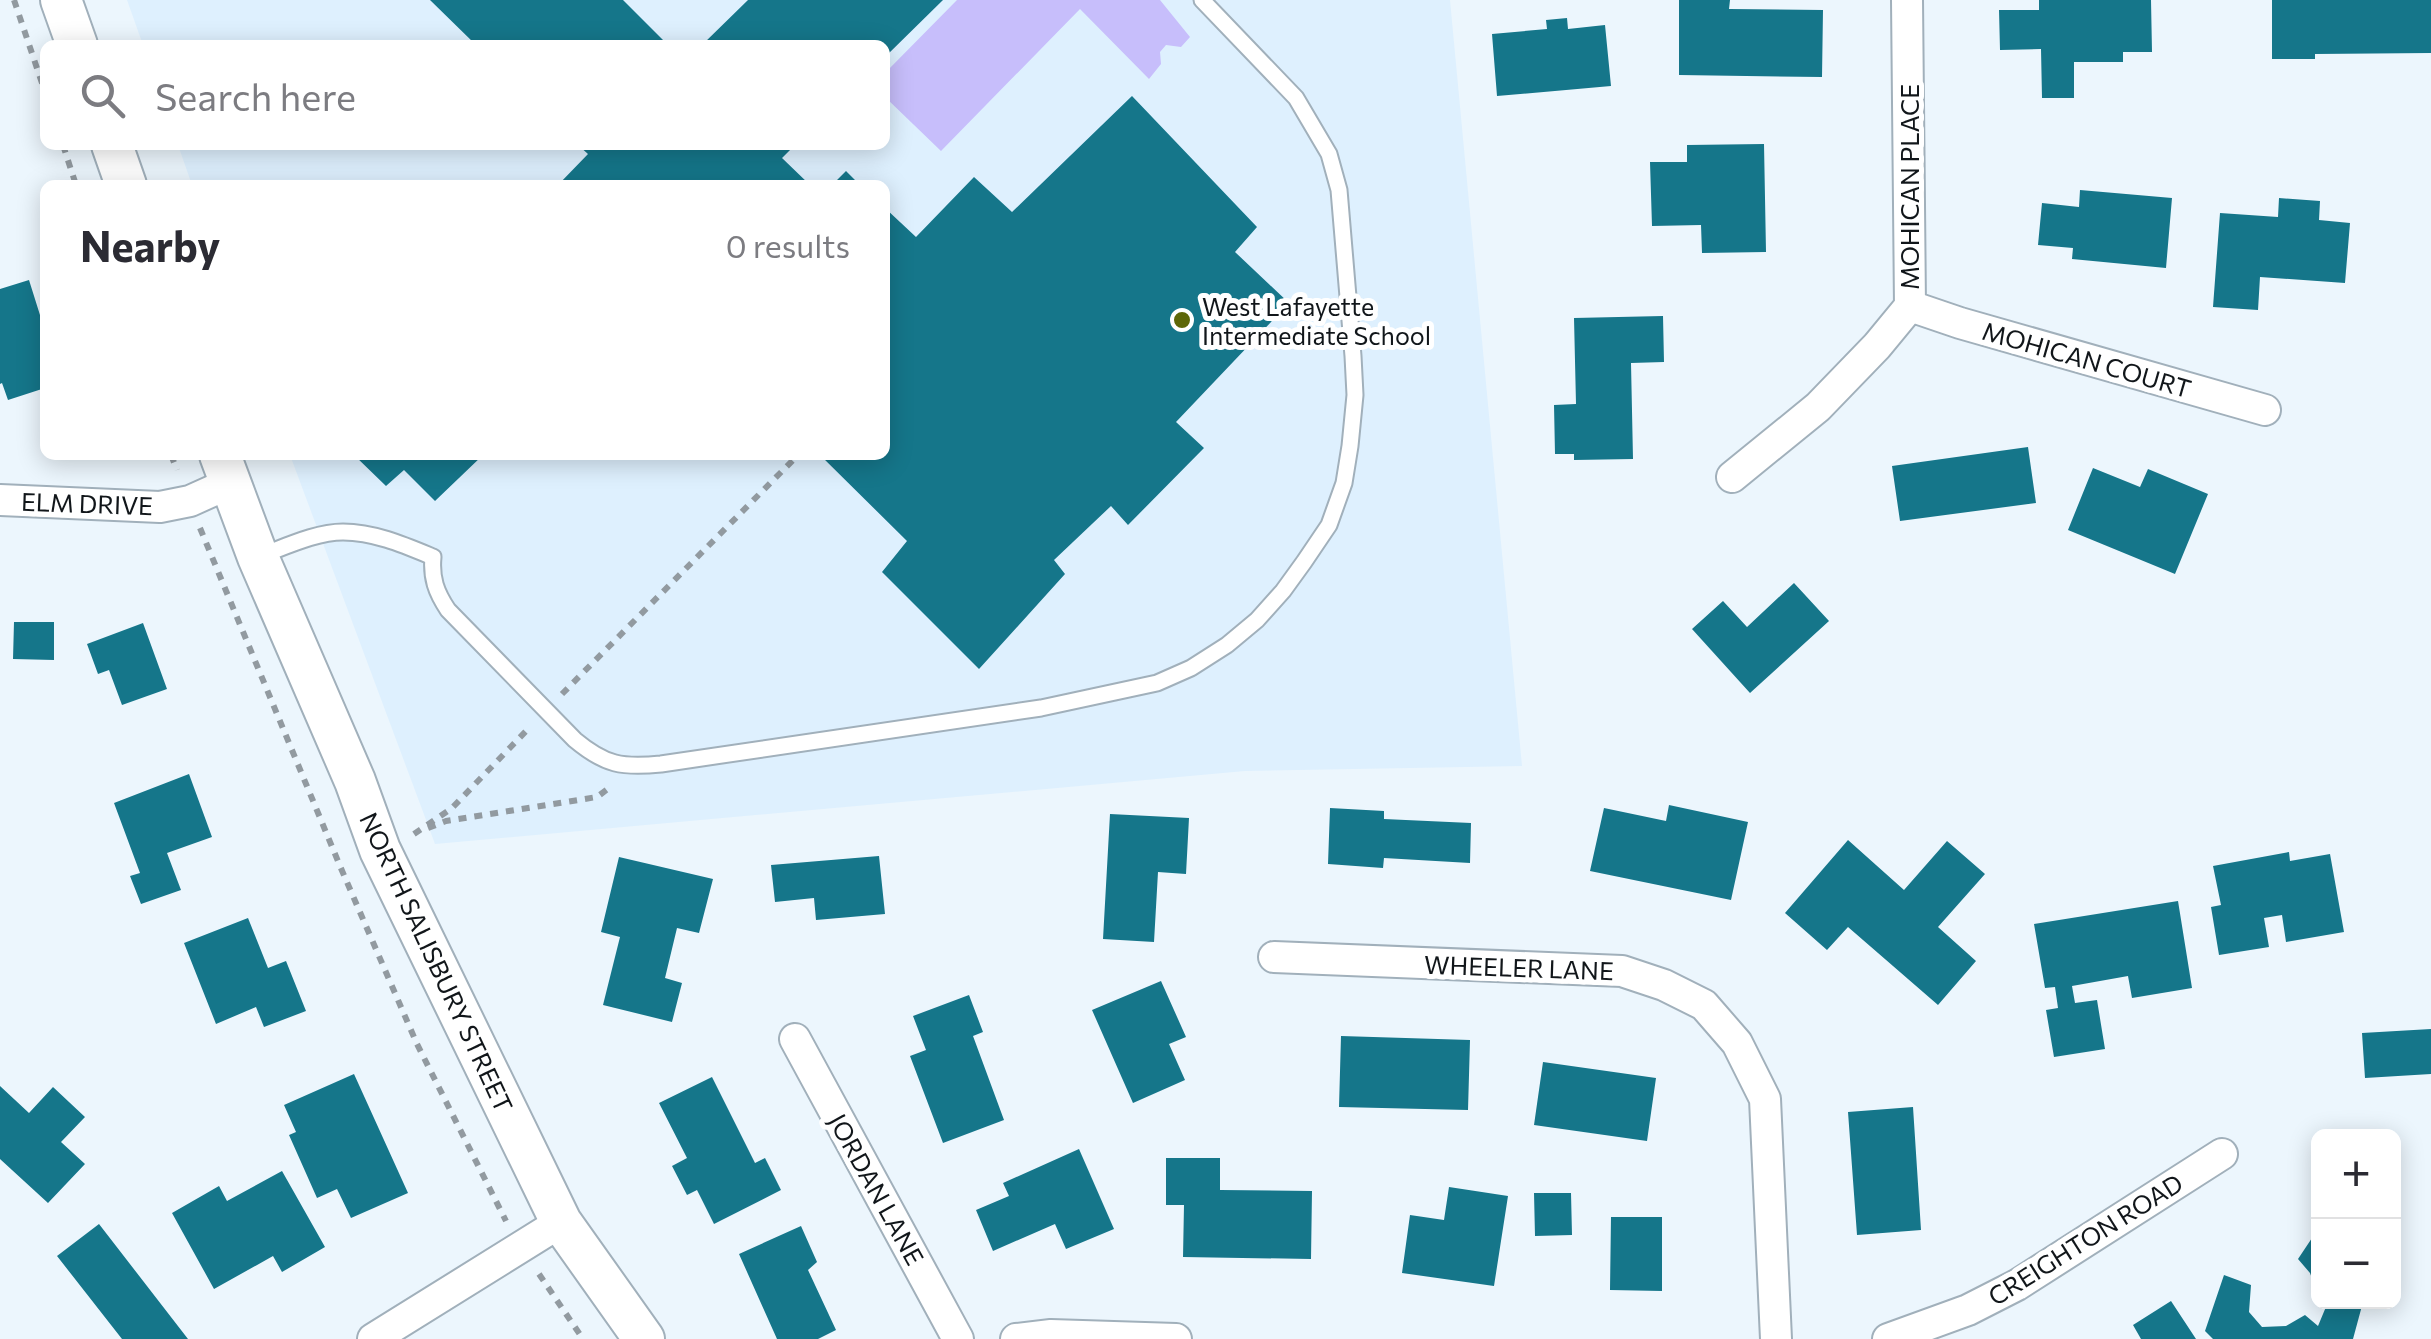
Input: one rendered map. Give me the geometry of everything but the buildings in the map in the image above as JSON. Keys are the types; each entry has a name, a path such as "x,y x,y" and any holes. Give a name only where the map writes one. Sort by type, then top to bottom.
{"street":[{"path":"61,0 75,40"},
{"name":"MOHICAN PLACE","path":"1732,477 1818,407 1878,346 1910,306 1907,0"},
{"path":"114,150 124,180"},
{"name":"MOHICAN COURT","path":"1910,306 2265,410"},
{"name":"ELM DRIVE","path":"0,500 160,506 190,501 225,469"},
{"name":"NORTH SALISBURY STREET","path":"225,469 380,850 561,1222 644,1339"},
{"name":"WHEELER LANE","path":"1274,958 1622,971 1664,985 1704,1005 1737,1043 1764,1099 1776,1339"},
{"name":"JORDAN LANE","path":"795,1038 958,1339"},
{"name":"CREIGHTON ROAD","path":"1888,1339 1968,1310 2017,1285 2222,1154"},
{"path":"374,1339 561,1222"},
{"path":"1016,1339 1176,1339"}],"lane":[{"path":"258,557 339,532 392,540 433,557 432,573 438,595 448,610 594,756 617,764 639,766 1041,708 1157,683 1191,668 1257,620 1294,577 1329,525 1344,482 1355,395 1339,190 1329,154 1296,98 1202,0"}],"path":[{"path":"14,0 40,77"},
{"path":"65,150 74,180"},
{"path":"639,766 597,797 446,821 413,835 452,808 793,460"}],"shaded area":[{"name":"West Lafayette Intermediate School","path":"127,0 1450,0 1522,766 1245,771 435,844 292,460 890,460 890,180 190,180 180,150 890,150 890,40 141,40"},
{"path":"957,0 1160,0 1190,37 1181,47 1166,45 1160,52 1161,64 1149,79 1080,9 941,151 890,102 890,68"}],"place":[{"name":"West Lafayette Intermediate School","path":"1182,320"}]}
